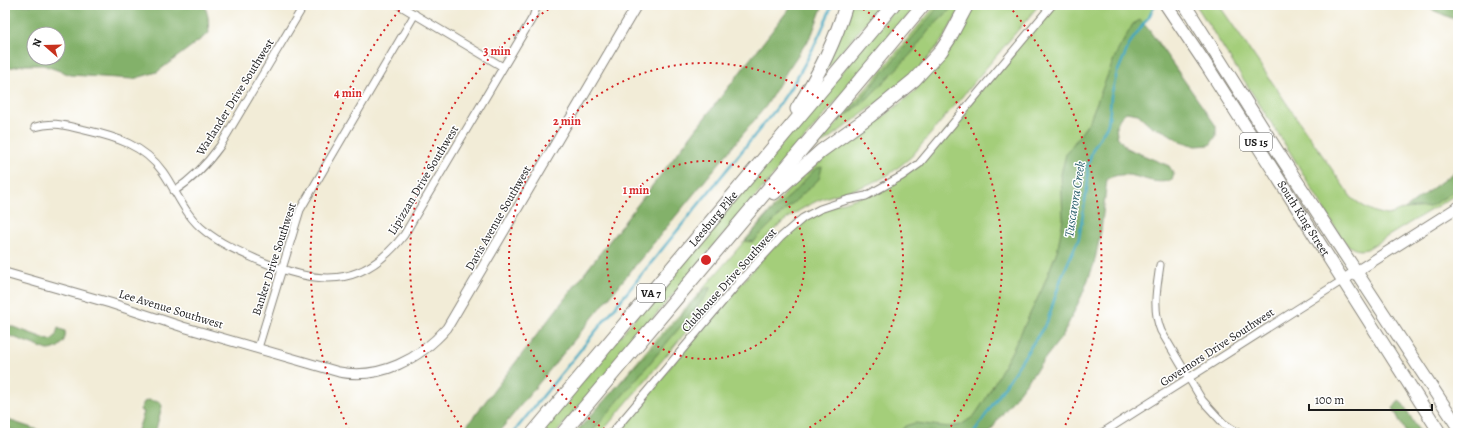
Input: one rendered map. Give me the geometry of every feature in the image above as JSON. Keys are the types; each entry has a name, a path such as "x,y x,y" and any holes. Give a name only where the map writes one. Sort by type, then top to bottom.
{"highway":[{"path":"770,153 816,78 837,33 846,5"},
{"name":"Leesburg Pike","path":"533,433 893,5"},
{"name":"Leesburg Pike","path":"563,433 923,5"},
{"path":"724,241 798,170 870,116 914,80 940,52 949,39 967,5"},
{"name":"South King Street","path":"1166,5 1207,66 1440,433"},
{"name":"South King Street","path":"1184,5 1281,157 1458,427"}],"main road":[{"path":"1343,280 1458,207"}],"street":[{"name":"Warlander Drive Southwest","path":"174,191 197,174 209,162 304,5"},
{"path":"399,5 504,68"},
{"name":"Lipizzan Drive Southwest","path":"35,128 46,124 57,124 119,138 134,146 149,157 163,172 193,220 205,232 235,250 282,270 311,277 345,277 364,271 374,265 394,249 404,235 504,68 533,17 537,5"},
{"name":"Davis Avenue Southwest","path":"329,369 354,374 384,369 415,356 426,349 447,328 637,5"},
{"name":"Clubhouse Drive Southwest","path":"612,433 740,281 781,237 803,218 820,209 847,200 866,196 902,176 919,164 1052,5"},
{"name":"Banker Drive Southwest","path":"258,348 300,210 305,199 415,14"},
{"path":"1160,264 1156,306 1160,331 1190,377 1202,400 1223,423 1238,433"},
{"name":"Lee Avenue Southwest","path":"5,273 110,303 183,327 329,369"},
{"name":"Governors Drive Southwest","path":"1102,433 1343,280"}],"green space":[{"path":"5,5 205,5 208,17 209,33 157,72 133,79 71,75 46,66 66,66 66,26 26,26 26,65 5,69"},
{"path":"792,5 823,5 812,34 766,106 498,433 461,433"},
{"path":"850,5 881,5 817,80"},
{"path":"898,5 917,5 556,433 539,433"},
{"path":"936,5 963,5 943,39 913,77 816,148"},
{"path":"940,5 955,5 929,30 911,54 868,98 847,115"},
{"path":"977,5 1039,5 912,156 885,177 863,187 827,197 808,205 790,216 774,229 601,433 578,433 653,343 696,297 793,185 832,152 878,121 914,92 943,57 968,15"},
{"path":"1052,5 1156,5 1130,43 1086,200 974,433 614,433 781,237 820,209 870,194 902,176 927,154"},
{"path":"1196,5 1219,5 1351,197 1359,203 1368,209 1387,215 1410,206 1458,183 1458,195 1452,197 1367,249 1359,250 1347,244 1342,239 1293,157"},
{"path":"1452,6 1458,8 1458,21 1428,8"},
{"path":"1140,20 1149,30 1216,126 1216,136 1210,145 1196,146 1180,141 1166,132 1151,126 1138,114 1126,112 1116,125 1117,136 1126,148 1169,166 1174,174 1172,180 1163,182 1125,175 1107,179 1101,231 1094,264 1082,295 1063,335 997,421 990,433 899,433 905,426 915,423 949,427 961,425 974,416 985,400 1013,349 1043,287 1058,248 1063,219 1061,174 1066,154 1089,122 1116,54 1133,24"},
{"path":"822,167 819,179 753,242 745,241 767,216 792,194 815,169"},
{"path":"1458,169 1458,189 1429,207 1405,209"},
{"path":"711,287 707,295 591,433 575,433 705,289"},
{"path":"5,324 49,340 54,337 58,328 65,331 65,339 61,345 55,349 48,350 5,334"},
{"path":"148,400 160,402 162,406 155,433 137,433 144,412 140,410 144,402"},
{"path":"1399,401 1403,404 1420,433 1406,433 1393,408"},
{"path":"5,419 47,433 19,433 10,429 8,433 5,433"}],"waterway":[{"path":"513,433 776,109 793,84 807,59 832,5"},
{"name":"Tuscarora Creek","path":"974,433 1047,322 1062,276 1079,238 1088,182 1087,167 1093,149 1108,124 1111,96 1117,73 1130,43 1150,15 1155,5"}]}
